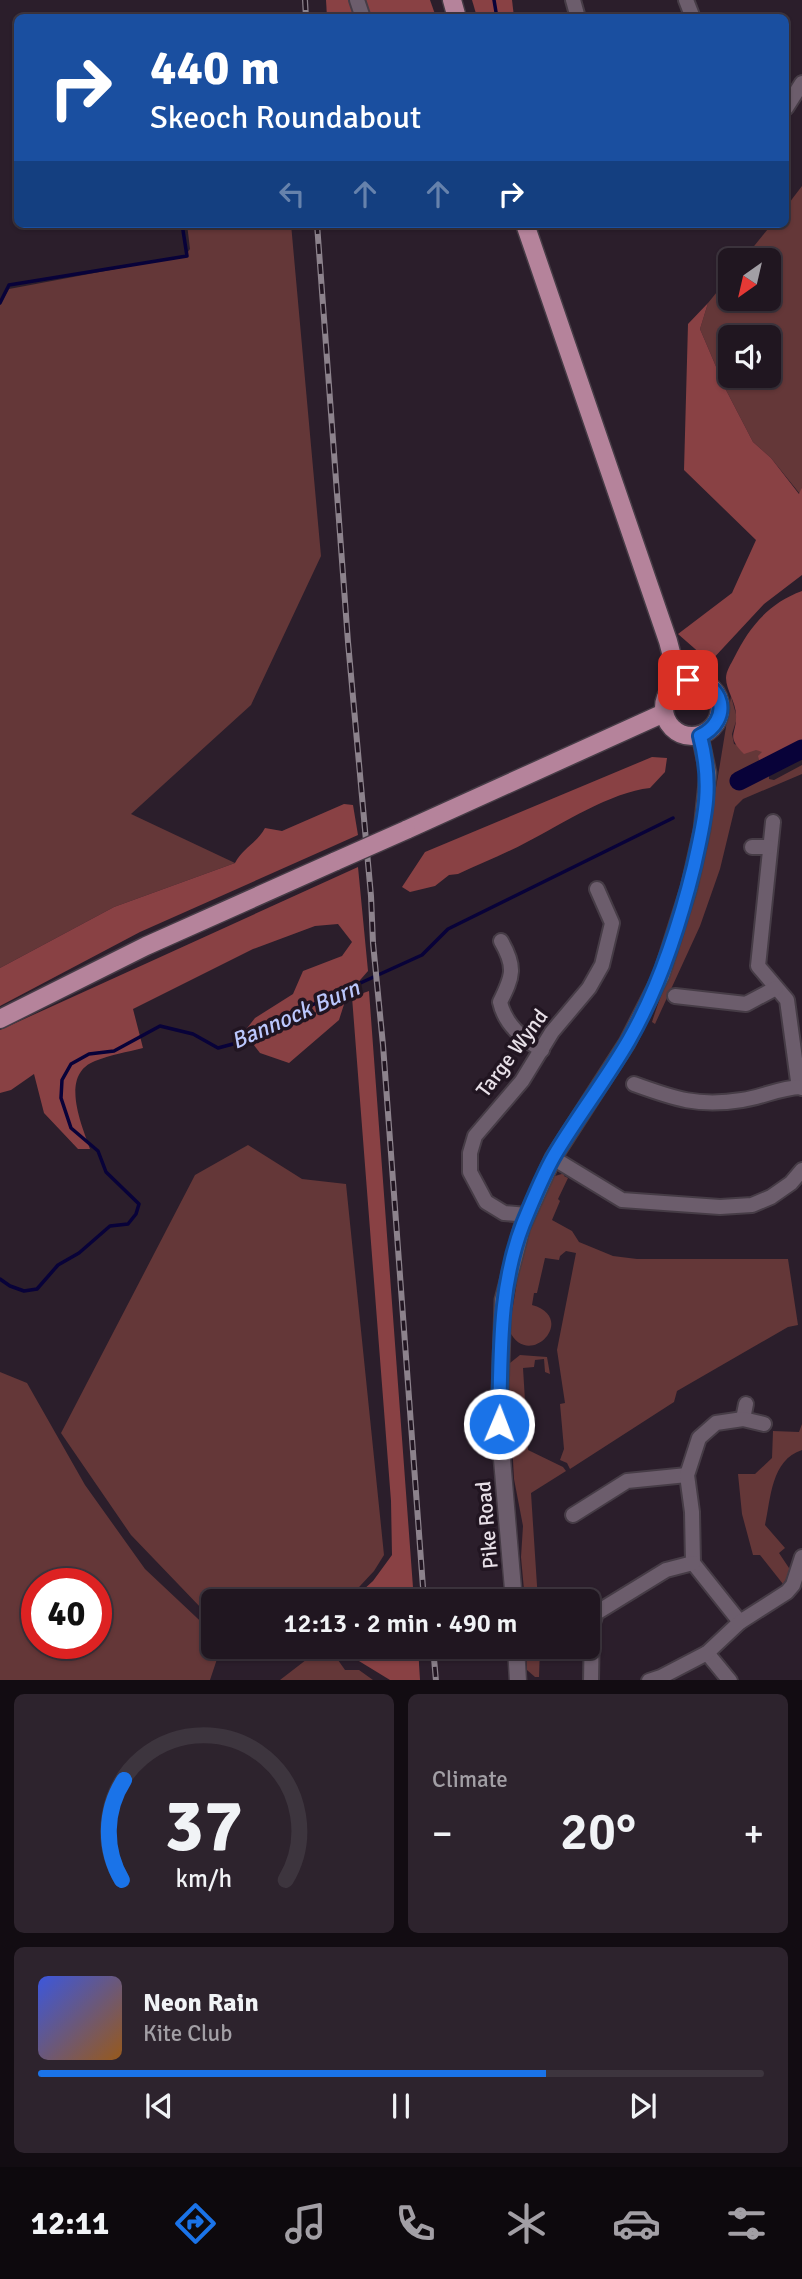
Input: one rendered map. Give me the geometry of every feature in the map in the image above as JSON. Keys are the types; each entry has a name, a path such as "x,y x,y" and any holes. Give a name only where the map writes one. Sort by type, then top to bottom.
{"main road":[{"path":"526,228 668,641 679,683"},
{"path":"668,641 697,680 715,691 720,709 715,726 700,736 682,735 666,719 666,696 679,683 697,680"},
{"path":"0,1019 146,946 616,737 666,719"}],"street":[{"path":"789,103 802,83"},
{"name":"Pike Road","path":"513,1589 499,1424 503,1300 527,1214 553,1158 627,1043 661,976 670,951 689,888 705,811 708,772 700,736"},
{"path":"773,822 758,967 787,1000 798,1081 802,1087"},
{"path":"752,846 769,848"},
{"name":"Targe Wynd","path":"527,1214 504,1213 486,1202 470,1172 470,1153 475,1136 522,1081 552,1032 589,988 602,965 612,923 597,889"},
{"path":"501,941 510,957 512,970 509,984 500,1002 503,1016 524,1039 542,1050"},
{"path":"676,996 746,1004 776,988"},
{"path":"634,1084 677,1100 697,1104 744,1100 782,1088 802,1087"},
{"path":"553,1158 622,1200 720,1207 752,1205 771,1197 791,1183 802,1170"},
{"path":"743,1419 747,1404"},
{"path":"740,1622 692,1563 692,1512 687,1475 699,1438 716,1423 743,1419 764,1424"},
{"path":"573,1515 627,1481 687,1475"},
{"path":"652,1680 707,1653 740,1622 787,1592 793,1585 802,1557"},
{"path":"591,1680 592,1626 596,1613 666,1570 692,1563"},
{"path":"707,1653 729,1680"},
{"path":"517,1659 518,1680"}],"shaded area":[{"path":"326,0 430,0 435,14 327,14"},
{"path":"472,0 512,0 514,14 476,14"},
{"path":"802,186 800,494 771,458 753,442 725,388 781,388 781,325 718,325 718,371 700,329 708,303 718,291 718,312 781,311 781,248 753,248 769,228 789,228 789,203"},
{"path":"187,228 291,228 321,556 251,705 131,814 235,863 114,907 0,968 0,305 9,289 185,256 190,249"},
{"path":"708,303 700,329 718,371 718,388 725,388 753,442 771,458 799,494 802,487 802,575 764,604 710,662 678,634 732,593 756,540 684,470 688,324"},
{"path":"802,591 802,754 760,763 758,756 762,752 756,750 744,754 733,739 736,710 726,683 727,673 746,636 761,617 780,602"},
{"path":"731,696 737,718 732,734 734,744 784,757 802,754 802,758 769,774 769,779 774,780 802,765 802,774 743,799 735,807 720,869 700,926 655,1024 652,1022 681,943 696,889"},
{"path":"652,757 667,758 665,772 650,788 603,802 510,851 458,874 449,875 435,886 410,892 402,887 425,852"},
{"path":"344,804 353,805 358,835 140,932 0,1006 0,968 114,907 235,863 265,828 282,831"},
{"path":"358,867 368,971 347,995 339,1020 289,1063 260,1053 244,1032 255,1018 293,994 303,971 342,956 352,942 338,924 315,926 253,949 133,1009 143,1048 95,1061 84,1068 78,1077 76,1101 90,1149 78,1149 44,1113 34,1074 11,1090 0,1093 0,1030"},
{"path":"369,991 413,1589 364,1589 392,1555 391,1501 352,997"},
{"path":"248,1145 302,1179 346,1184 384,1555 357,1589 201,1589 201,1608 131,1535 61,1433 195,1175"},
{"path":"565,1173 564,1176 568,1178 552,1220 572,1231 579,1242 613,1256 637,1259 788,1259 798,1325 788,1327 677,1391 674,1402 570,1469 567,1463 560,1460 564,1449 560,1404 565,1403 557,1350 576,1253 566,1251 559,1260 545,1258 532,1305 545,1312 551,1320 550,1330 545,1338 537,1344 527,1346 517,1342 509,1330 523,1245 549,1181"},
{"path":"520,1355 547,1357 550,1374 545,1372 544,1359 535,1360 534,1367 523,1368 528,1450 566,1471 531,1493 537,1589 524,1589 521,1557 523,1526 514,1479 508,1369 510,1363"},
{"path":"0,1372 27,1383 85,1485 145,1569 201,1622 201,1659 217,1659 210,1680 0,1680"},
{"path":"802,1424 802,1450 784,1462 778,1471 765,1525 785,1548 779,1553 791,1571 783,1584 760,1555 753,1555 742,1514 738,1474 755,1474 772,1458 773,1431 799,1432"},
{"path":"307,1659 336,1659 345,1670 359,1670 373,1680 280,1680"},
{"path":"356,1659 419,1659 420,1680 390,1680"},
{"path":"527,1659 540,1659 539,1677 527,1670"}],"waterway":[{"path":"494,0 496,14"},
{"path":"0,303 9,285 187,256 183,228"},
{"name":"Bannock Burn","path":"739,781 802,749"},
{"name":"Bannock Burn","path":"0,1279 24,1291 37,1289 58,1265 79,1253 110,1226 128,1224 136,1214 139,1204 106,1172 98,1151 71,1128 61,1098 62,1080 71,1064 89,1054 114,1051 160,1026 193,1034 218,1048 248,1040 290,1015 422,955 448,929 673,818"}],"railway":[{"path":"305,0 306,14"},
{"path":"317,228 348,642 383,1045 423,1589"},
{"path":"434,1659 436,1680"}],"route":[{"path":"499,1424 503,1300 522,1227 553,1158 641,1017 661,976 689,888 708,789 708,772 700,736 715,726 720,709 715,691 703,682 688,680"}]}
